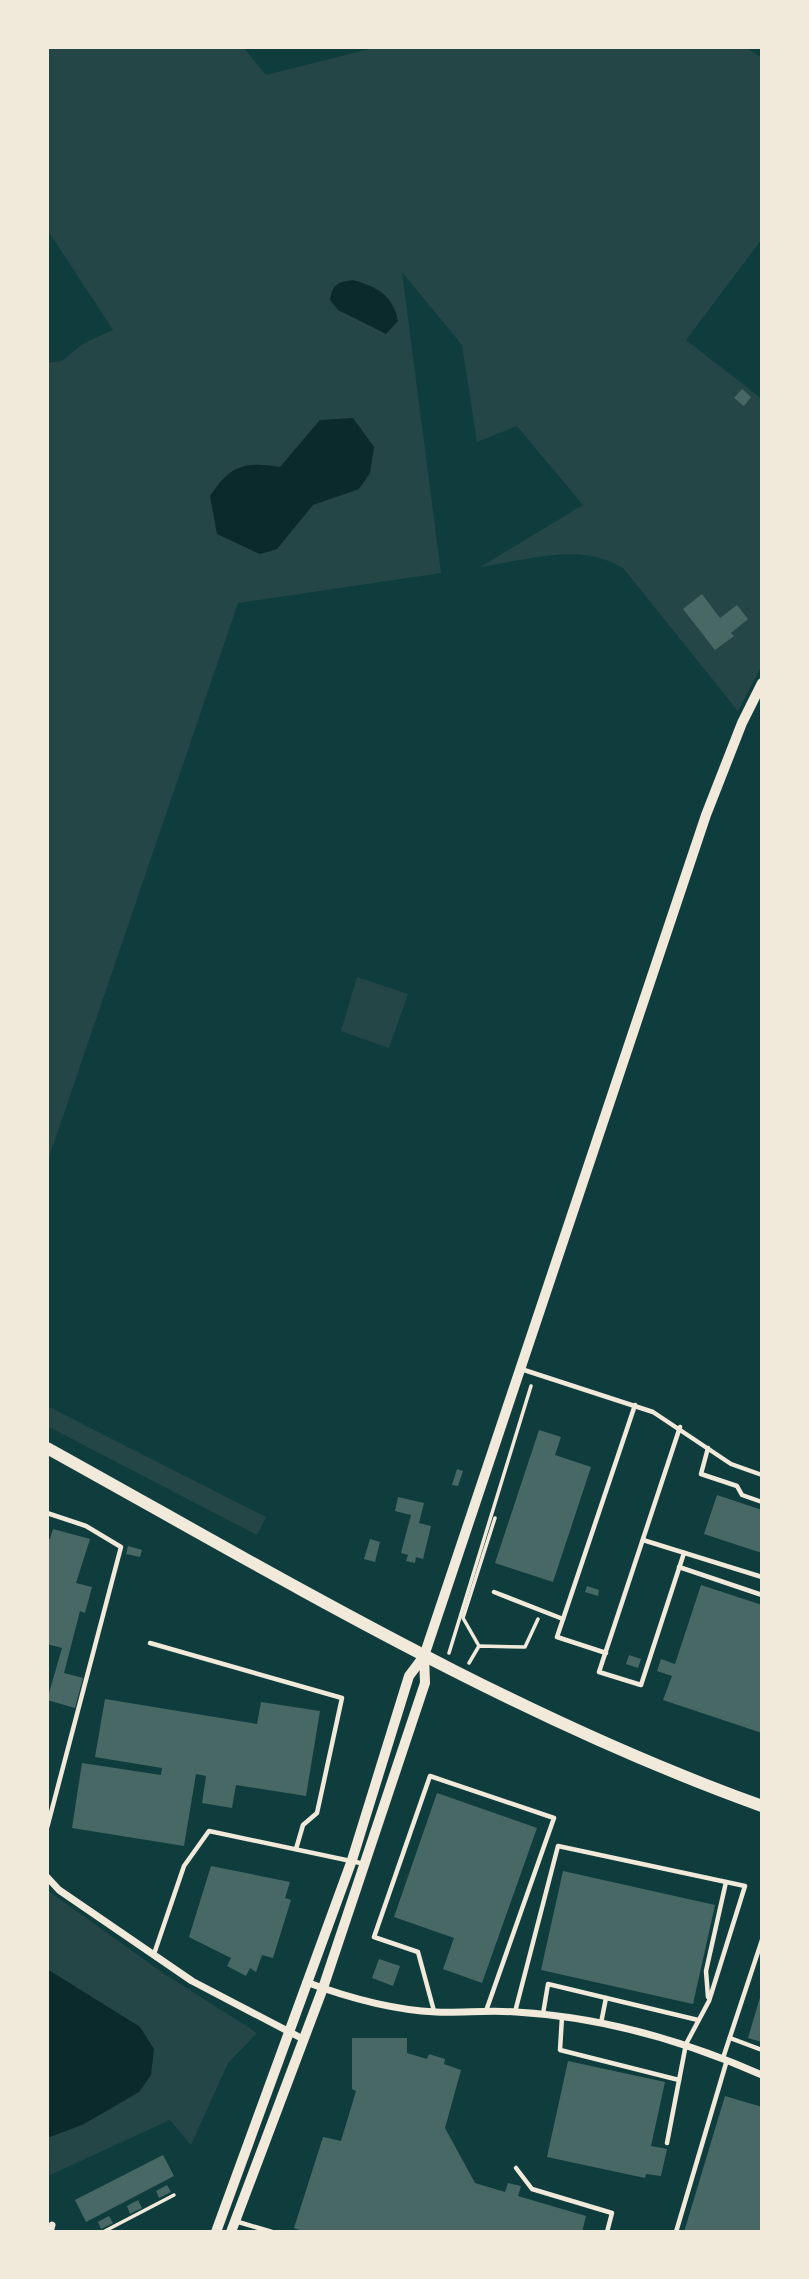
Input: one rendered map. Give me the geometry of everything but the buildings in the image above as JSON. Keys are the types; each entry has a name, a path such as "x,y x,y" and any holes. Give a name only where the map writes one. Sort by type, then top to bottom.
{"main road":[{"path":"47,1448 445,1667 636,1756 762,1806"}],"street":[{"path":"216,2232 352,1860 409,1676 424,1656 706,815 742,723 762,683"},
{"path":"233,2226 323,1988 365,1865 425,1682 424,1656"},
{"path":"47,1877 59,1890 192,1981 303,2039"},
{"path":"306,1982 399,2007 434,2012 516,2012 601,2022 686,2044 762,2075"}],"lane":[{"path":"520,1369 635,1405 680,1427 731,1464 762,1475"},
{"path":"606,1653 557,1637 635,1405"},
{"path":"680,1427 599,1672 641,1685 684,1553"},
{"path":"708,1448 701,1474 737,1486 742,1495 762,1502"},
{"path":"47,1513 86,1525 121,1547 47,1828"},
{"path":"643,1540 762,1577"},
{"path":"679,1567 762,1595"},
{"path":"494,1592 563,1619"},
{"path":"149,1643 342,1698 317,1813 303,1825 296,1849"},
{"path":"434,2012 418,1952 374,1937 430,1776 554,1818 486,2012"},
{"path":"153,1956 184,1866 209,1831 352,1860 365,1865"},
{"path":"516,2012 558,1846 745,1886 709,2001 686,2044 667,2143"},
{"path":"709,2001 706,1971 726,1882"},
{"path":"676,2232 730,2038 762,1940"},
{"path":"543,2015 548,1984 698,2020"},
{"path":"601,2022 607,1998"},
{"path":"562,2017 560,2050 679,2080"},
{"path":"730,2038 762,2050"},
{"path":"516,2168 532,2189 612,2213 607,2232"},
{"path":"233,2226 272,2232"}],"path":[{"path":"445,1667 460,1611 526,1408 533,1373"},
{"path":"479,1646 463,1618 495,1518"},
{"path":"479,1646 525,1647 542,1611"},
{"path":"463,1675 479,1646"},
{"path":"103,2232 174,2194"}],"shaded area":[{"path":"47,47 243,47 266,75 378,47 745,47 762,58 762,239 686,340 762,399 762,665 738,711 624,569 608,561 572,554 535,557 480,567 583,505 517,426 477,442 462,345 402,272 441,573 238,603 47,1163 47,363 62,361 84,343 113,330 47,229"},
{"path":"353,280 376,289 388,298 398,321 386,334 338,310 330,300 332,290 337,285"},
{"path":"353,418 374,447 370,473 359,489 313,505 277,549 260,554 217,534 210,496 224,478 248,465 280,467 320,420"},
{"path":"357,977 408,994 389,1048 341,1031"},
{"path":"47,1406 266,1517 257,1535 47,1426"},
{"path":"47,1890 163,1973 257,2033 228,2063 191,2145 170,2120 50,2175 47,2138 84,2124 140,2027 47,1969"},
{"path":"47,1969 140,2027 154,2049 151,2075 139,2092 84,2124 47,2138"}]}
